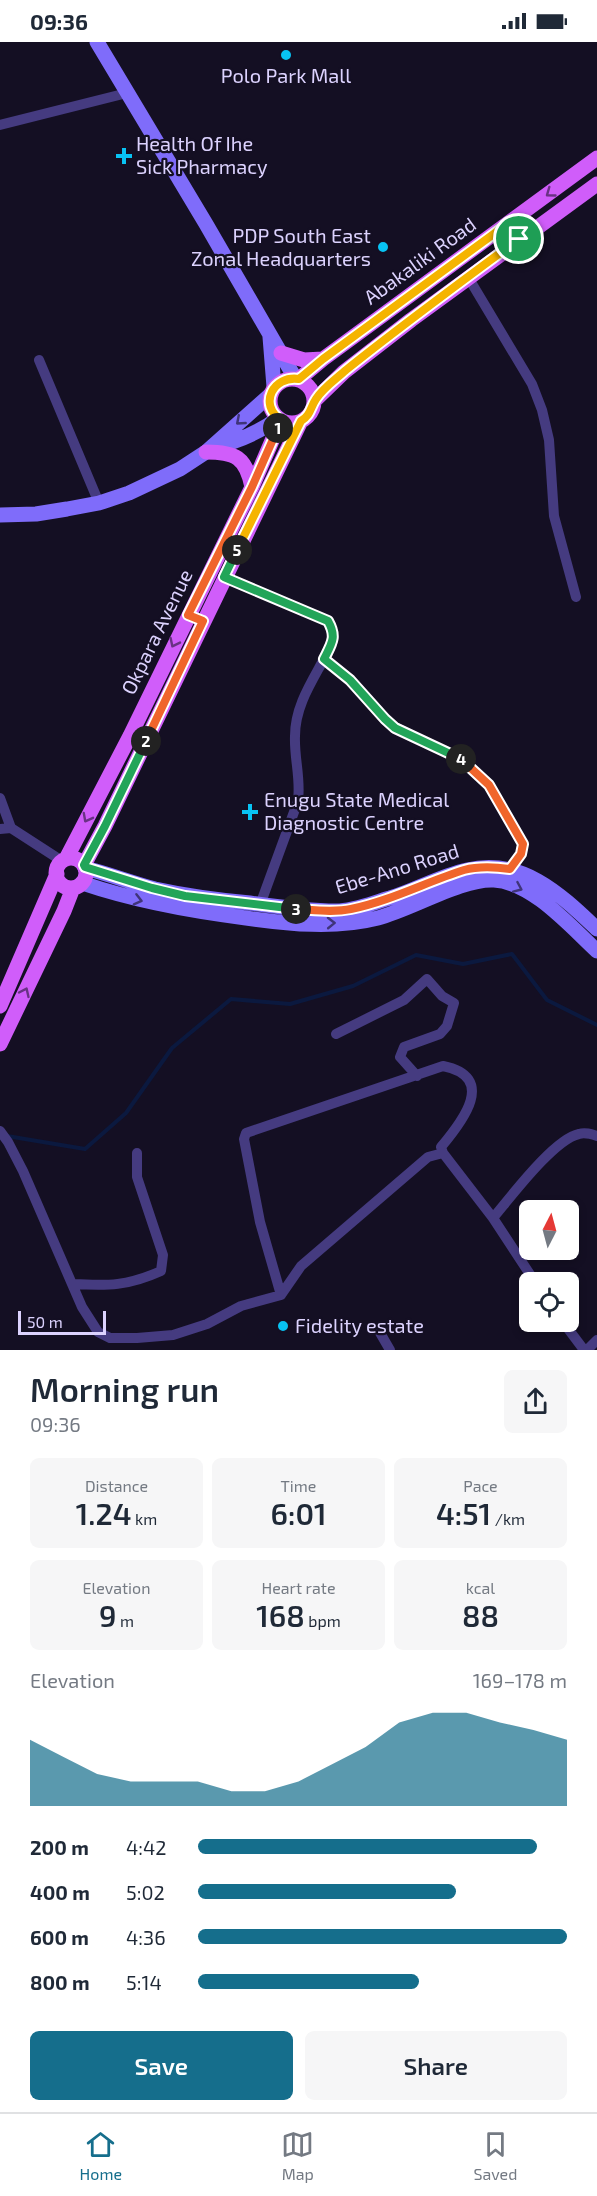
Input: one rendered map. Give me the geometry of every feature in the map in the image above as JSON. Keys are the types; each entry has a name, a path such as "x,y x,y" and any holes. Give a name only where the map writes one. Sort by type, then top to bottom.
{"main road":[{"path":"97,42 297,379 309,386 314,401 310,414 301,421 290,423 280,419 271,410 270,334"},
{"name":"Abakaliki Road","path":"297,379 597,158"},
{"name":"Abakaliki Road","path":"314,401 344,372 519,239 597,184"},
{"path":"510,222 519,239"},
{"path":"281,353 304,360 323,359"},
{"path":"209,450 284,380 297,379"},
{"path":"0,515 36,514 99,503 129,493 158,480 209,450 251,436 280,419"},
{"name":"Okpara Avenue","path":"0,1006 61,865 130,735 252,487 280,419"},
{"name":"Okpara Avenue","path":"85,866 301,421"},
{"path":"209,450 225,452 239,459 246,467 252,487"},
{"path":"188,615 203,621"},
{"path":"0,1044 77,885 86,876 85,866 74,858 61,865 60,883 77,885"},
{"name":"Ebe-Ano Road","path":"85,866 152,888 185,896 279,908 345,910 396,896 465,870 494,867 523,872 556,892 597,929"},
{"name":"Ebe-Ano Road","path":"77,885 206,913 267,921 333,924 375,919 399,912 466,885 493,880 522,888 547,905 597,951"}],"street":[{"path":"0,125 128,93"},
{"path":"468,277 532,384 542,410 549,440 554,516 576,597"},
{"path":"39,360 99,503"},
{"path":"224,577 328,621 333,630 332,642 296,716 294,738 300,785 298,801 260,904"},
{"path":"324,659 350,680 395,728 464,761 489,785 523,844 521,854 510,869"},
{"path":"0,798 5,829 61,865"},
{"path":"336,1034 404,1000 427,979 442,996 454,1003 447,1026 440,1034 404,1047 400,1057 417,1076"},
{"path":"281,1295 260,1222 244,1139 246,1133 442,1066 459,1070 468,1078 473,1093 469,1107 441,1147 443,1153 493,1218 528,1272"},
{"path":"0,1131 8,1141 43,1214 89,1319 98,1332 110,1338 173,1335 207,1324 241,1306 281,1295 301,1266 428,1157 443,1153"},
{"path":"493,1218 561,1143 579,1133 597,1136"},
{"path":"73,1284 103,1286 139,1281 161,1271 162,1255 137,1177 138,1153"},
{"path":"379,1332 390,1350"},
{"path":"571,1332 586,1350 597,1340"}],"waterway":[{"path":"7,1136 85,1149 126,1113 172,1048 231,999 290,1004 353,986 416,955 463,964 512,954 547,1000 597,1025"}],"place":[{"name":"Polo Park Mall","path":"286,55"},
{"name":"Health Of Ihe Sick Pharmacy","path":"124,156"},
{"name":"PDP South East Zonal Headquarters","path":"383,247"},
{"name":"Enugu State Medical Diagnostic Centre","path":"250,812"},
{"name":"Fidelity estate","path":"283,1326"}],"route":[{"path":"510,222 519,239 344,372 314,401 310,414 301,421 224,577 328,621 333,630 332,642 324,659 350,680 395,728 464,761 489,785 523,844 524,848 516,861 510,869 494,867 465,870 396,896 339,911 279,908 185,896 85,867 203,621 188,615 252,487 281,420 273,413 270,406 269,399 272,390 284,380 299,379 510,222"}]}
